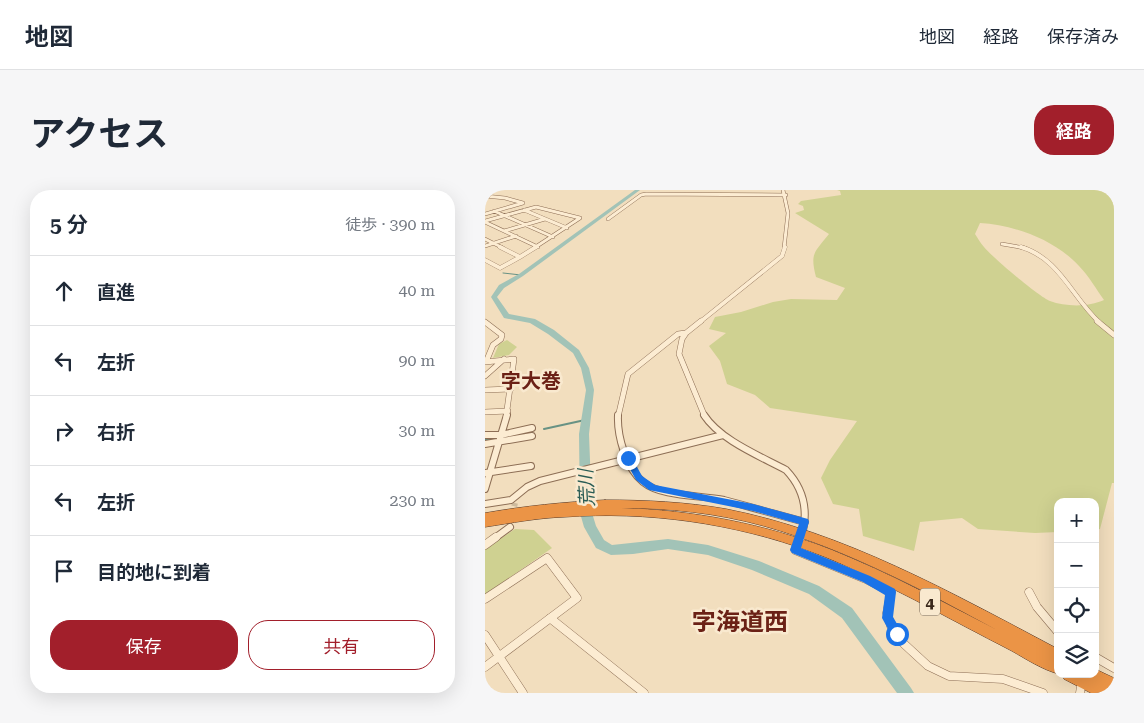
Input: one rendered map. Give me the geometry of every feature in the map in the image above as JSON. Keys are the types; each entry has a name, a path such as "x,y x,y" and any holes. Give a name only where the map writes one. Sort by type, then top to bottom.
{"highway":[{"name":"4","path":"485,517 619,504 682,508 746,518 802,533 860,556 1054,654"},
{"name":"4","path":"485,523 545,511 625,511 699,517 739,526 802,533 867,571 1054,666"},
{"path":"1085,683 1114,685"},
{"path":"1085,683 1105,693"}],"street":[{"path":"783,190 786,195 787,222 782,256 682,338 679,354 702,412 709,423 723,435 786,470 795,477 802,487 805,499 802,533 795,550 866,579 891,592 887,618 909,650 923,664 943,675 964,678 988,677 1011,679 1043,693"},
{"path":"608,219 641,195 646,194 786,195"},
{"path":"485,196 505,198 523,203 485,214"},
{"path":"485,222 524,210 541,207 580,218 538,247 500,268 485,260"},
{"path":"524,210 567,228"},
{"path":"494,211 553,237"},
{"path":"504,231 545,219"},
{"path":"485,222 538,247"},
{"path":"485,246 516,236"},
{"path":"485,239 520,257"},
{"path":"1002,244 1025,248 1053,263 1085,308 1114,335"},
{"path":"485,322 502,335 501,339 493,345 485,362"},
{"path":"686,333 677,334 628,374 619,407 618,422 620,440 639,478 653,488 663,491 729,502 802,533"},
{"path":"485,346 493,345"},
{"path":"485,376 504,359"},
{"path":"485,362 515,359 508,411 488,472 485,489"},
{"path":"485,390 511,389"},
{"path":"485,412 508,411"},
{"path":"485,444 532,428"},
{"path":"485,435 500,439 532,436"},
{"path":"485,504 513,502 527,487 540,481 723,435"},
{"path":"488,472 531,466"},
{"path":"485,545 510,527"},
{"path":"485,599 547,558 577,598 485,667"},
{"path":"1029,592 1037,607 1054,627"},
{"path":"550,618 644,693"},
{"path":"485,635 523,693"},
{"path":"1099,659 1114,668"}],"green space":[{"path":"837,190 1114,190 1114,483 1112,483 1100,529 1099,498 1054,498 1054,532 1035,533 978,529 962,518 920,522 914,551 863,536 859,509 833,504 821,478 830,460 857,421 770,408 755,395 727,384 720,361 709,346 726,333 709,329 715,317 791,299 837,300 845,288 816,277 813,263 815,254 829,234 795,213 804,210 803,206 798,204 801,201 841,195 840,191","holes":["980,223 1007,227 1046,241 1069,257 1083,270 1104,300 1085,305 1056,303 1044,298 1026,285 989,252 975,234"]},
{"path":"507,340 517,347 509,355 493,358 499,344"},
{"path":"515,529 534,530 552,548 485,595 485,549"}],"waterway":[{"name":"荒川","path":"638,190 521,275 501,286 494,297 507,316 532,321 551,332 576,352 585,368 590,390 584,434 586,513 590,527 600,544 611,550 668,544 708,550 755,565 814,590 847,613 906,693"},
{"path":"503,273 521,275"},
{"path":"544,429 585,420"},
{"path":"512,436 532,432"},
{"path":"485,440 498,439"}],"tunnel":[{"path":"512,515 515,503"}],"district":[{"name":"字大巻","path":"531,381"},
{"name":"字海道西","path":"740,622"}],"route":[{"path":"628,458 639,478 653,488 722,500 805,522 795,550 866,579 891,592 887,618 897,634"}]}
